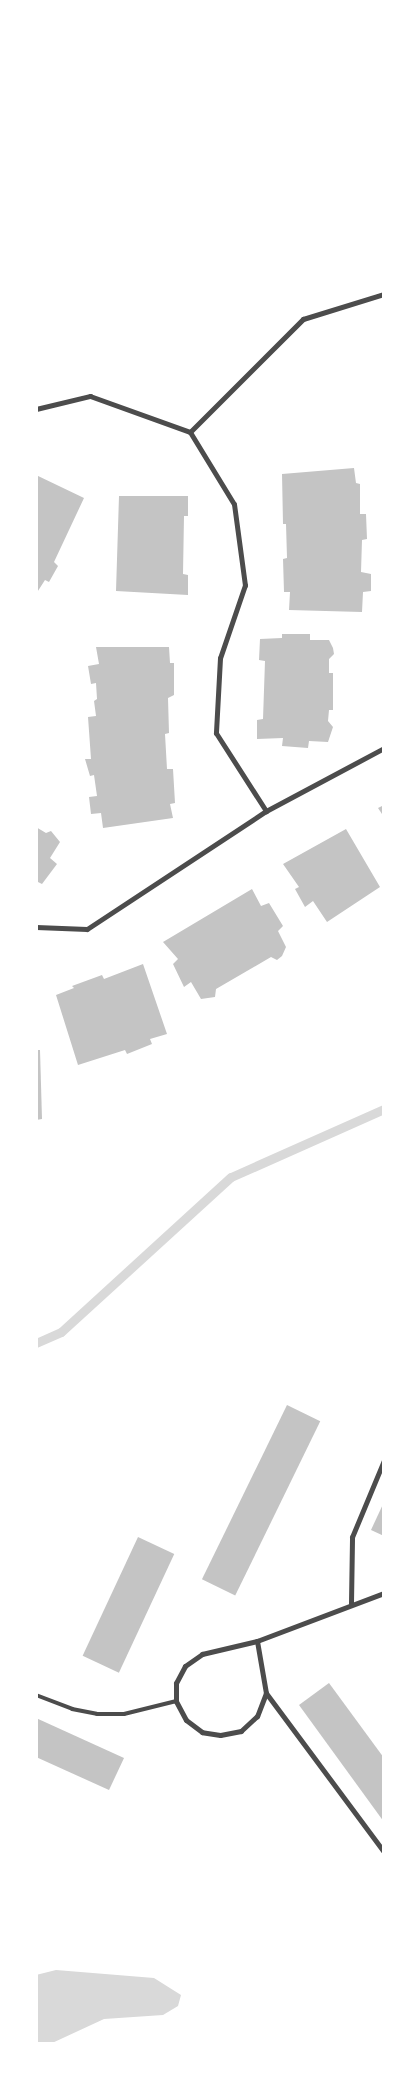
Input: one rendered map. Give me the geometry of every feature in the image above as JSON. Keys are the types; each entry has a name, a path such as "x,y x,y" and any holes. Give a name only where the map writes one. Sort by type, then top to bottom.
{"street":[{"path":"190,432 303,319 384,294"},
{"path":"36,409 90,396 190,432 234,504 244,585 220,658 216,733 266,810"},
{"path":"36,927 87,929 266,810 384,748"},
{"path":"351,1603 352,1536 384,1460"},
{"path":"266,1693 257,1716 241,1731 220,1735 202,1732 186,1720 176,1701 176,1683 185,1666 202,1654 257,1641 351,1603 384,1593"},
{"path":"257,1641 266,1693 384,1852"}],"lane":[{"path":"36,1695 72,1709 97,1714 124,1714 176,1701"}],"shaded area":[{"path":"56,1970 154,1978 181,1995 178,2006 163,2015 104,2019 50,2044 36,2044 36,1975"}],"building":[{"path":"354,468 356,483 360,484 360,514 366,514 367,539 362,540 361,572 371,574 371,591 363,592 362,612 289,610 290,592 284,592 283,559 287,558 286,524 283,524 282,474"},
{"path":"36,475 84,498 54,562 58,566 49,582 45,580 36,594"},
{"path":"119,496 188,496 188,516 184,516 183,574 188,575 188,595 116,591"},
{"path":"282,634 310,634 310,640 329,640 333,648 334,654 329,659 329,673 333,673 333,710 329,710 328,721 333,727 328,742 309,741 308,748 282,746 283,738 257,739 257,720 263,719 265,661 259,660 260,639 282,638"},
{"path":"96,647 169,647 170,663 174,663 174,695 168,698 169,733 165,734 167,769 173,769 175,803 170,804 173,818 103,828 101,813 91,814 89,797 97,796 94,775 90,776 85,759 91,759 88,717 96,716 94,701 97,699 96,683 91,684 88,666 99,664"},
{"path":"384,805 384,817 378,808"},
{"path":"36,827 46,833 51,831 60,842 50,858 57,864 42,884 36,881"},
{"path":"346,829 380,887 327,922 313,901 305,907 295,889 299,887 283,864"},
{"path":"252,889 261,906 269,903 283,926 278,931 286,947 282,956 277,960 271,957 216,989 215,997 201,999 191,982 184,987 173,964 178,959 163,942"},
{"path":"143,964 167,1034 150,1039 152,1044 127,1054 125,1050 78,1065 56,995 74,988 72,986 102,975 104,979"},
{"path":"36,1050 40,1050 42,1119 36,1120"},
{"path":"287,1405 320,1421 235,1596 202,1579"},
{"path":"384,1502 384,1536 371,1530"},
{"path":"138,1537 174,1554 119,1673 83,1656"},
{"path":"329,1683 384,1758 384,1822 299,1705"},
{"path":"36,1718 124,1758 109,1790 36,1757"}],"waterway":[{"path":"36,1343 61,1332 231,1177 384,1109"}]}
